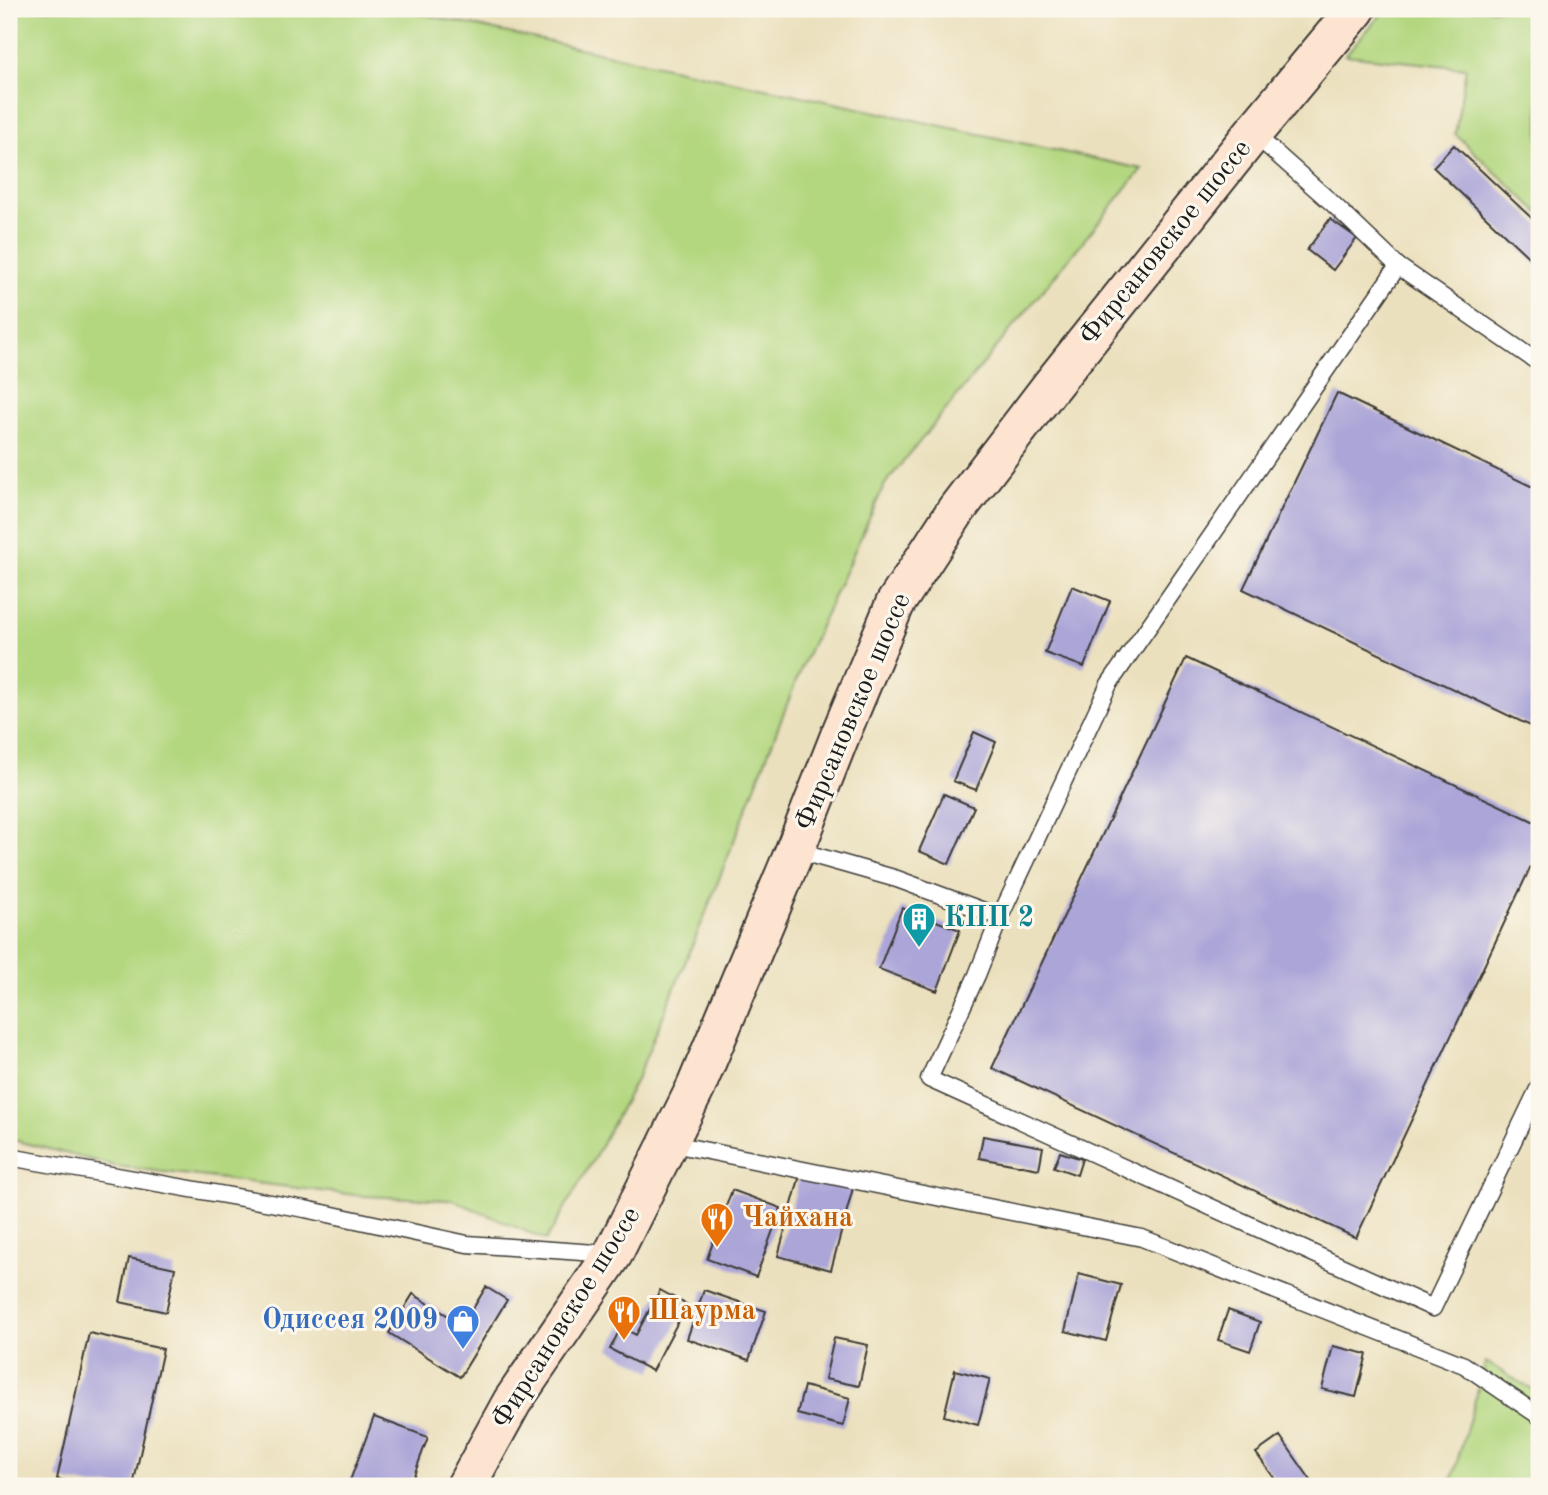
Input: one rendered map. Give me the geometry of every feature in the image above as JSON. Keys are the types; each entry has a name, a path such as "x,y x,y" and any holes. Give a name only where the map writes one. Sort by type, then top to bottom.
{"main road":[{"name":"Фирсановское шоссе","path":"466,1486 512,1402 613,1254 696,1087 895,604 957,509 1051,386 1356,9"}],"lane":[{"path":"1253,133 1398,266 1539,363"},
{"path":"1398,266 1109,684 1000,917 977,975 929,1079 1433,1308 1539,1087"},
{"path":"795,850 897,879 1000,917"},
{"path":"668,1143 1142,1238 1464,1366 1539,1416"},
{"path":"9,1157 305,1209 467,1244 613,1254"}],"green space":[{"path":"9,9 397,9 1142,169 885,484 802,666 707,910 638,1076 546,1240 453,1200 363,1196 115,1166 9,1139"},
{"path":"1386,9 1539,9 1539,213 1455,134 1466,68 1345,55"},
{"path":"1486,1362 1539,1394 1539,1486 1450,1486"}],"building":[{"path":"1454,145 1539,225 1539,267 1433,167"},
{"path":"1330,219 1357,238 1333,270 1307,250"},
{"path":"1337,393 1539,490 1539,730 1243,589"},
{"path":"1072,586 1110,601 1084,667 1045,653"},
{"path":"1186,658 1539,824 1539,849 1356,1238 992,1068"},
{"path":"974,732 996,742 976,790 953,781"},
{"path":"944,794 974,807 949,864 919,851"},
{"name":"КПП 2","path":"902,908 960,930 937,991 879,969"},
{"path":"983,1136 1043,1147 1039,1169 979,1158"},
{"path":"1060,1152 1082,1159 1077,1175 1054,1167"},
{"path":"800,1175 853,1188 831,1270 778,1256"},
{"path":"732,1190 781,1208 756,1277 707,1259"},
{"path":"129,1258 175,1268 166,1312 120,1302"},
{"path":"1079,1274 1121,1285 1106,1341 1065,1331"},
{"path":"486,1287 507,1300 460,1377 389,1333 413,1294 463,1325"},
{"path":"660,1290 687,1305 652,1371 610,1349 621,1327 636,1335"},
{"path":"704,1290 766,1311 749,1360 687,1339"},
{"path":"1228,1310 1260,1322 1250,1351 1218,1340"},
{"path":"89,1333 163,1349 133,1486 92,1486 57,1479"},
{"path":"834,1338 868,1345 859,1386 825,1379"},
{"path":"1333,1346 1367,1354 1356,1397 1322,1389"},
{"path":"955,1370 990,1379 978,1425 944,1416"},
{"path":"804,1386 850,1398 843,1426 797,1414"},
{"path":"374,1417 428,1437 410,1486 348,1486"},
{"path":"1280,1436 1315,1486 1280,1486 1256,1453"}],"place":[{"name":"КПП 2","path":"919,949"},
{"name":"Чайхана","path":"717,1249"},
{"name":"Шаурма","path":"624,1342"},
{"name":"Одиссея 2009","path":"463,1351"}]}
